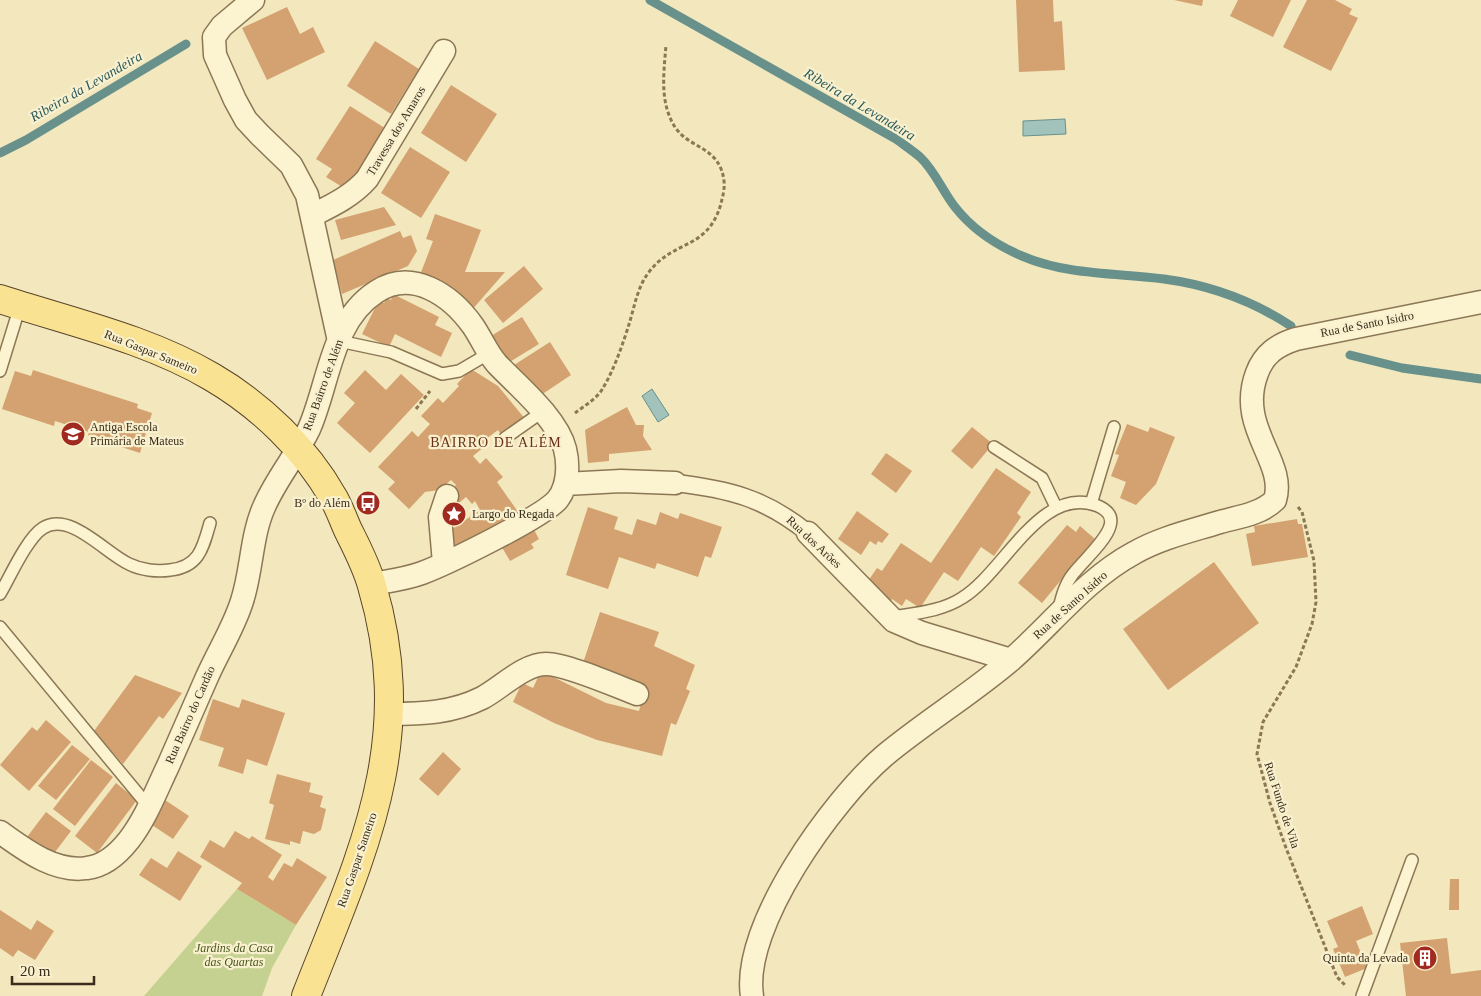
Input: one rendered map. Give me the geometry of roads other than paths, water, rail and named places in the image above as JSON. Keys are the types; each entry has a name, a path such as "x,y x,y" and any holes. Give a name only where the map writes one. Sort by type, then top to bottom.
{"main road":[{"name":"Rua Gaspar Sameiro","path":"10,302 113,335 189,365 243,398 298,449 313,467 333,497 372,584 387,661 389,714 384,768 372,822 306,996"}],"street":[{"path":"253,0 222,26 214,37 215,55 225,81 246,120 291,165 300,179 313,215 339,341"},
{"name":"Travessa dos Amaros","path":"313,215 343,200 358,190 367,179 444,51"},
{"name":"Rua Bairro de Além","path":"298,449 316,410 339,341 348,322 366,299 390,284 408,281 427,286 449,300 473,327 488,354 542,412 556,430 566,452 565,484"},
{"name":"Rua de Santo Isidro","path":"752,996 760,940 769,915 796,864 835,810 884,757 1011,660 1106,571 1145,547 1269,506 1275,500 1277,492 1276,476 1254,421 1251,397 1258,369 1274,348 1296,339 1481,302"},
{"name":"Rua Bairro do Cardão","path":"0,832 24,850 45,861 66,868 86,869 103,864 130,840 149,807 240,606 262,510 277,481 298,449"},
{"name":"Rua dos Arões","path":"565,484 621,480 674,484 708,487 758,500 789,518 808,533 889,617 922,633 1011,660"},
{"path":"372,584 412,576 444,563 540,514 557,500 565,484"},
{"path":"444,563 440,517 447,496"},
{"path":"389,714 437,713 453,709 483,698 526,670 546,664 637,694"}],"lane":[{"path":"0,371 10,302"},
{"path":"339,341 391,352 442,374 459,371 488,354"},
{"path":"505,438 542,412"},
{"path":"1091,504 1114,427"},
{"path":"994,447 1042,478 1056,506"},
{"path":"889,617 939,608 970,593 1040,519 1056,506 1076,503 1091,504 1107,511 1110,515 1110,527 1068,581 1056,616"},
{"path":"0,594 32,539 43,528 56,523 73,526 109,553 130,565 162,571 183,568 194,561 203,547 210,523"},
{"path":"0,627 149,807"},
{"path":"1362,996 1412,860"}],"water":[{"path":"1065,119 1066,134 1023,136 1023,121"},
{"path":"652,389 669,415 658,422 642,396"}],"waterway":[{"name":"Ribeira da Levandeira","path":"650,0 896,139 925,163 951,201 969,223 994,242 1012,252 1056,267 1164,279 1197,285 1230,295 1261,309 1291,326"},
{"name":"Ribeira da Levandeira","path":"0,153 26,140 186,44"},
{"name":"Ribeira da Levandeira","path":"1350,355 1402,368 1481,379"}],"place":[{"name":"Antiga Escola Primária de Mateus","path":"73,434"},
{"name":"Bº do Além","path":"368,503"},
{"name":"Largo do Regada","path":"454,514"},
{"name":"Quinta da Levada","path":"1425,958"}],"district":[{"name":"BAIRRO DE ALÉM","path":"496,442"}],"park label":[{"name":"Jardins da Casa das Quartas","path":"234,955"}]}
